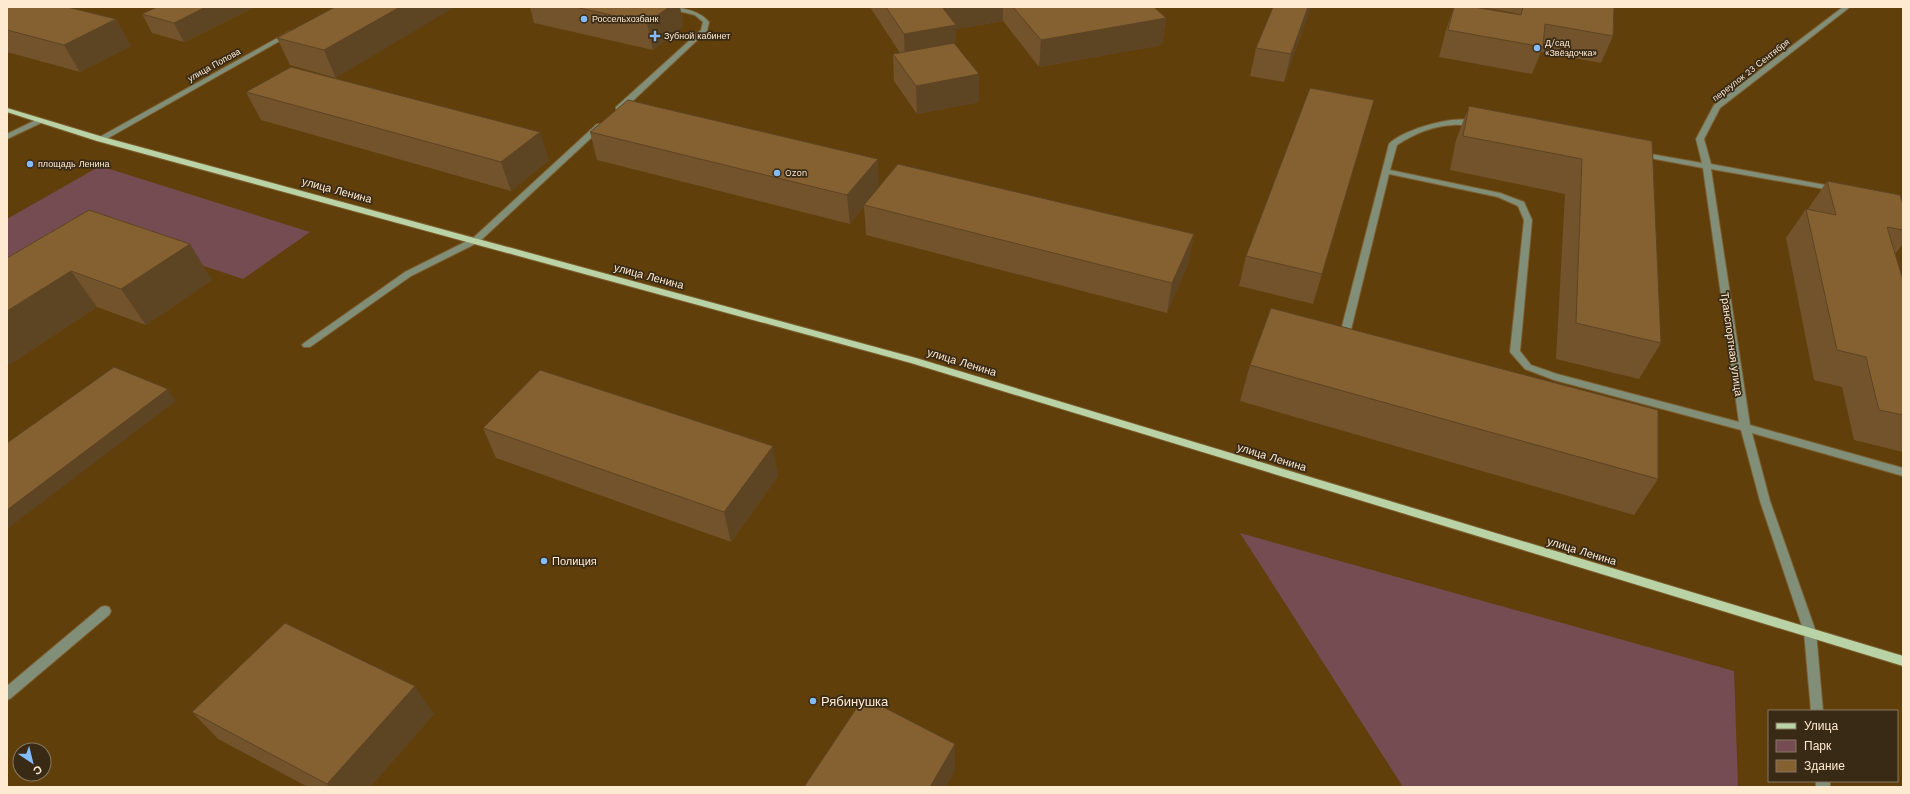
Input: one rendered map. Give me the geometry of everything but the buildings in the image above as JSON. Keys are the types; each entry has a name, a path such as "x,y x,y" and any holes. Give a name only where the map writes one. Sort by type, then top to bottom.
{"main road":[{"name":"улица Ленина","path":"7,110 100,139 913,360 1903,661"}],"street":[{"path":"307,345 408,274 476,240 704,31 706,22 697,14 665,7"},
{"name":"переулок 23 Сентября","path":"1707,166 1700,139 1717,107 1847,7"},
{"name":"улица Попова","path":"100,139 295,30"},
{"path":"7,137 41,120"},
{"path":"1344,338 1393,144 1405,135 1428,126 1466,122 1482,125"},
{"path":"1629,152 1848,191"},
{"name":"Транспортная улица","path":"1707,166 1744,427 1765,501 1810,632 1817,710"},
{"path":"1385,171 1500,195 1521,204 1528,220 1515,352 1528,367 1554,377 1744,427 1903,472"},
{"path":"7,694 105,611"}],"green space":[{"path":"100,166 310,232 243,279 99,231 7,272 7,219"},
{"path":"1240,533 1734,671 1738,787 1403,787"}],"place":[{"name":"Россельхозбанк","path":"584,19"},
{"name":"Зубной кабинет","path":"655,36"},
{"name":"Д/сад «Звёздочка»","path":"1537,48"},
{"name":"площадь Ленина","path":"30,164"},
{"name":"Ozon","path":"777,173"},
{"name":"Полиция","path":"544,561"},
{"name":"Рябинушка","path":"813,701"}]}
